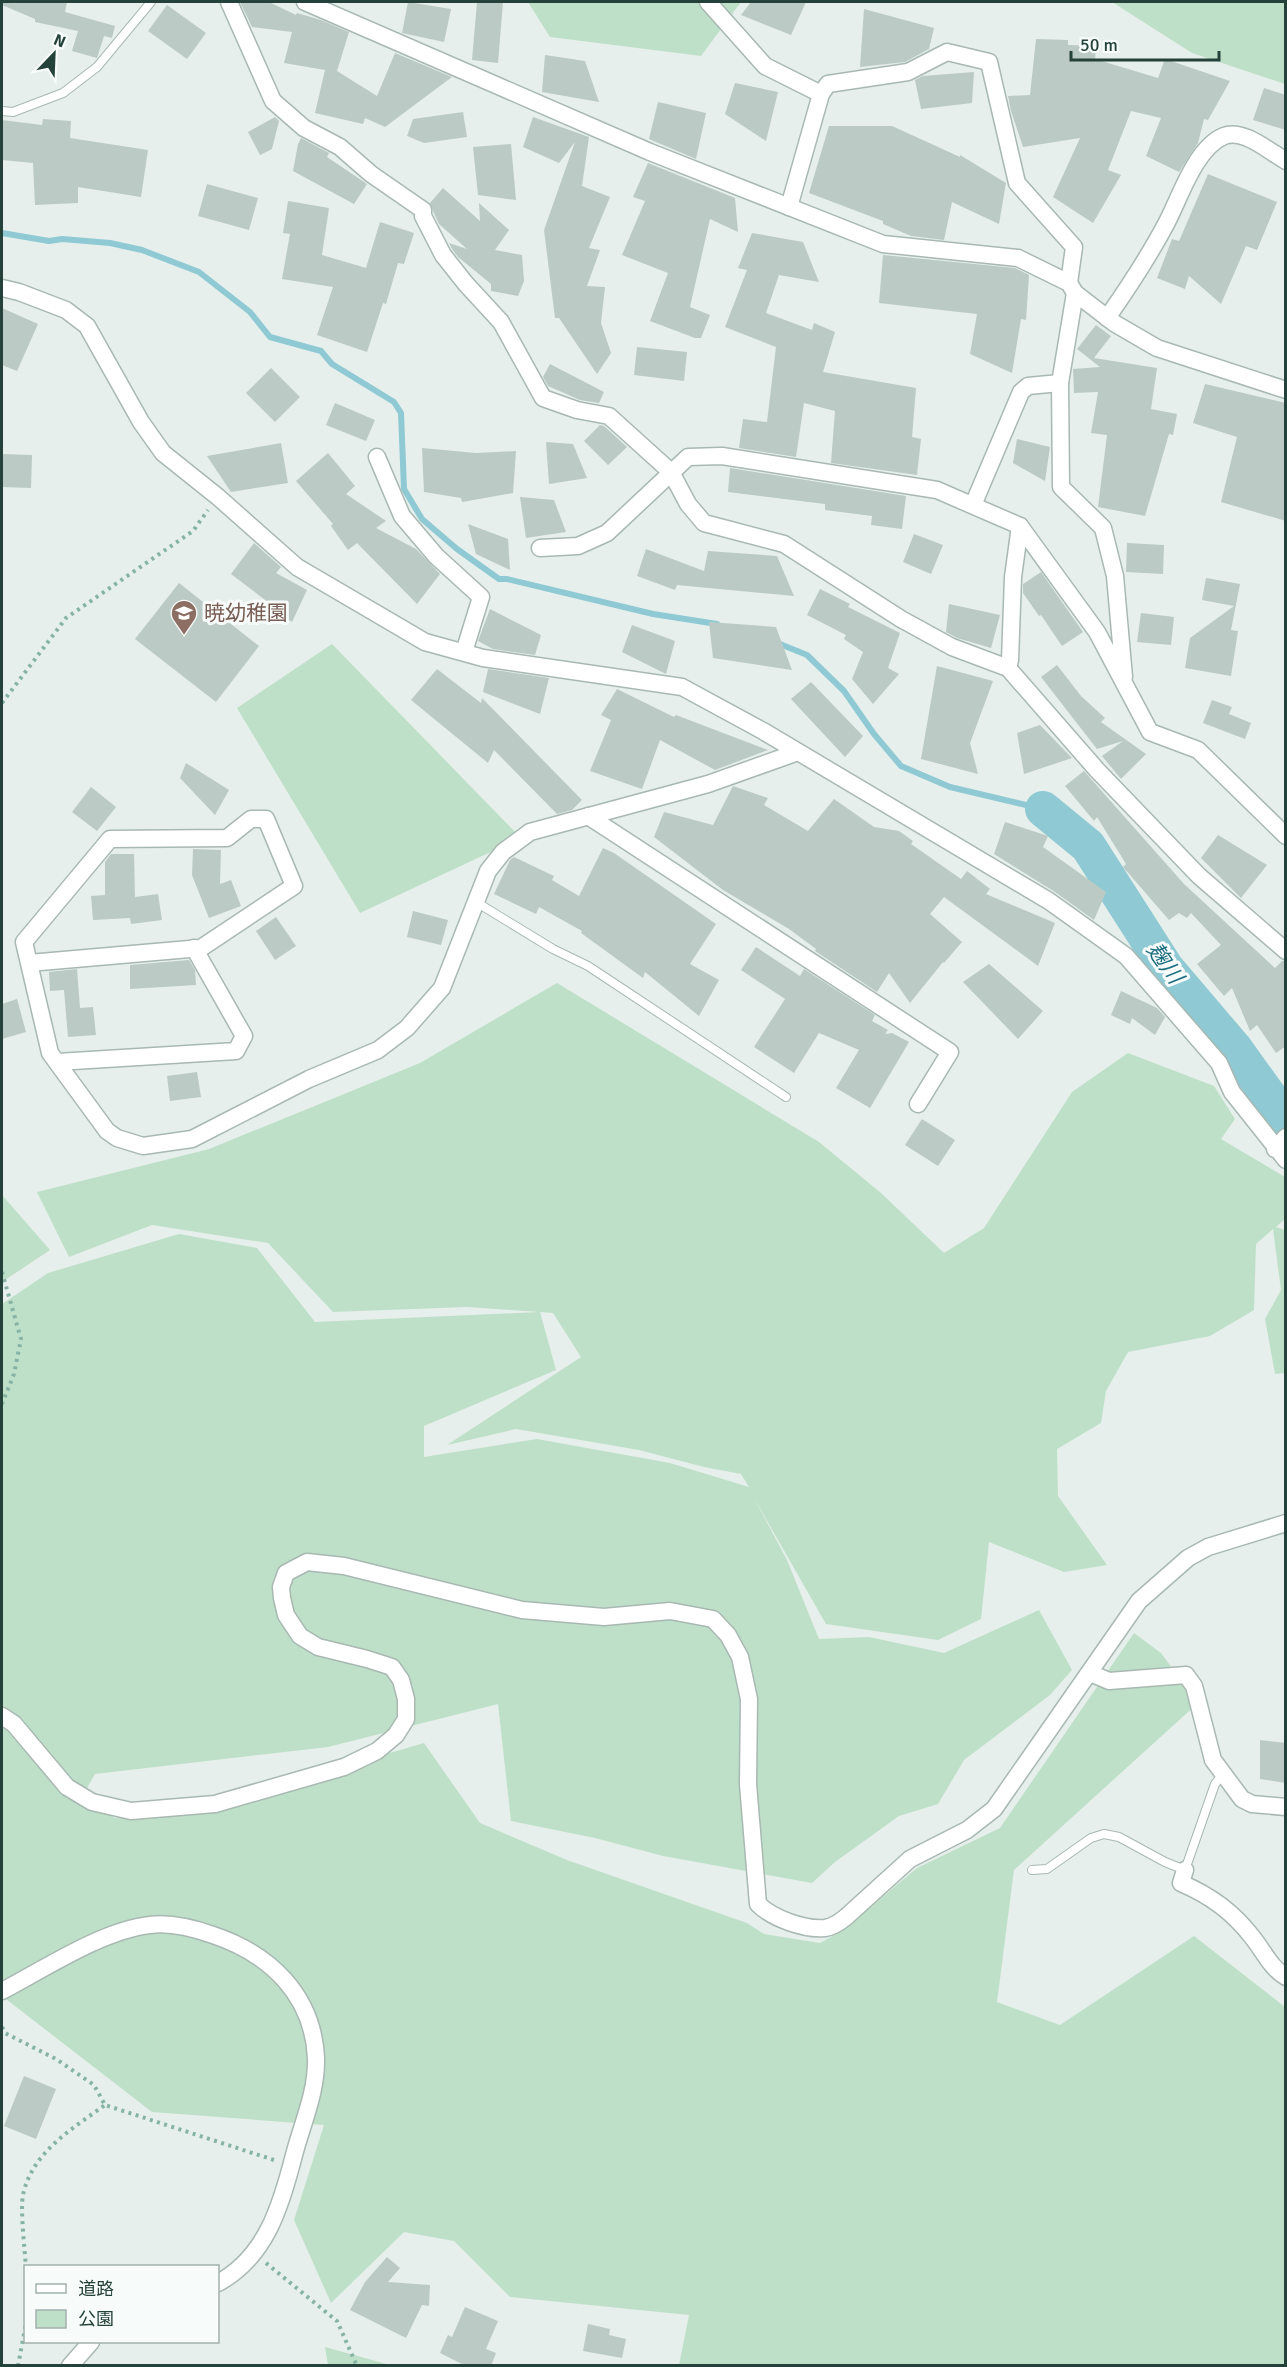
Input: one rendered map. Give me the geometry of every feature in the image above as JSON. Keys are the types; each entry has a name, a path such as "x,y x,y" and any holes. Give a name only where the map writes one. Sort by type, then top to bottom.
{"street":[{"path":"229,2 273,100 304,128 340,147 371,174 423,210 423,216 443,255 466,284 501,321 543,398 577,410 609,416 671,471 688,504 704,523 784,544 901,619 952,647 1008,668 1098,770 1199,876 1286,951"},
{"path":"305,2 650,152 883,244 1018,258 1072,288 1107,318 1157,348 1286,390"},
{"path":"708,2 765,66 821,94"},
{"path":"789,207 821,94 828,84 908,72 947,52 988,62 1017,183 1074,248 1072,288 1060,383 1061,488 1103,528 1115,576 1125,687"},
{"path":"1107,318 1167,224 1195,165 1209,146 1224,135 1240,134 1286,161"},
{"path":"2,288 66,309 87,326 141,422 163,453 218,497 297,567 425,642 483,658 682,687 798,752 1049,902 1126,956 1219,1063 1232,1092 1282,1147"},
{"path":"973,505 1022,392 1028,386 1060,383"},
{"path":"540,548 578,546 607,532 688,457 722,456 937,490 1020,526 1097,632 1150,732 1198,750 1286,836"},
{"path":"377,457 402,516 436,555 481,597 464,652"},
{"path":"1008,668 1012,577 1020,526"},
{"path":"29,963 201,948 294,886 266,819 251,819 227,838 110,839 24,942 50,1053 107,1131 117,1138 143,1146 192,1139 309,1079 378,1050 407,1028 442,988 488,871 503,852 530,831 708,784 798,752"},
{"path":"588,816 950,1052 918,1104"},
{"path":"57,1062 236,1051 244,1036 194,948"},
{"path":"2,1716 14,1724 67,1787 92,1802 131,1811 215,1804 344,1767 377,1751 396,1735 406,1719 406,1699 401,1680 392,1667 318,1647 300,1636 286,1615 281,1587 286,1573 307,1562 344,1566 522,1610 604,1617 670,1611 712,1619 728,1635 740,1657 749,1698 748,1784 758,1904 767,1913 805,1926 824,1928 836,1925 846,1917 910,1859 967,1830 989,1814 1139,1601 1188,1558 1208,1547 1286,1523"},
{"path":"1090,1673 1108,1681 1186,1675 1194,1686 1213,1760 1223,1774 1242,1799 1252,1804 1286,1807"},
{"path":"1185,1870 1181,1883 1206,1893 1228,1909 1277,1972 1286,1977"},
{"path":"2,1991 92,1944 121,1932 151,1925 191,1927 252,1951 278,1972 299,1998 310,2026 316,2059 313,2091 269,2232 255,2254 240,2269 219,2282"},
{"path":"70,2366 90,2343"}],"lane":[{"path":"2,111 13,112 63,93 97,67 151,2"},
{"path":"476,902 553,949 588,966 786,1097"},
{"path":"1032,1870 1047,1869 1091,1838 1104,1834 1119,1837 1185,1870 1215,1784 1223,1774"}],"path":[{"path":"2,703 66,618 193,531 218,497"},
{"path":"2,1272 21,1339 14,1374 2,1404"},
{"path":"2,2027 5,2033 56,2059 94,2085 105,2105 291,2166"},
{"path":"26,2265 22,2195 38,2159 59,2138 105,2105"},
{"path":"255,2254 337,2321 357,2366"},
{"path":"18,2366 24,2334"}],"green space":[{"path":"528,2 741,2 701,56 550,37"},
{"path":"1112,2 1285,2 1285,84 1192,53"},
{"path":"332,644 521,838 360,913 237,708"},
{"path":"557,983 819,1142 881,1193 944,1253 984,1228 1072,1092 1128,1053 1214,1086 1235,1119 1221,1139 1285,1177 1285,1219 1276,1227 1285,1230 1285,1373 1275,1374 1265,1319 1281,1290 1273,1229 1256,1244 1254,1310 1210,1336 1128,1352 1106,1391 1101,1423 1057,1449 1058,1496 1107,1565 1064,1572 989,1542 981,1619 938,1640 826,1624 754,1498 787,1560 819,1639 869,1637 944,1653 1039,1610 1072,1670 1050,1695 964,1760 938,1804 899,1816 835,1862 812,1883 663,1856 595,1838 511,1821 498,1704 328,1747 95,1774 82,1797 115,1818 318,1774 424,1743 480,1823 567,1860 747,1923 764,1934 820,1943 842,1931 917,1868 1000,1828 1134,1633 1161,1653 1198,1703 1014,1870 997,2002 1060,2025 1194,1936 1285,2007 1285,2365 679,2365 689,2315 510,2297 454,2241 404,2232 331,2303 294,2220 324,2125 152,2112 2,1996 2,1304 48,1273 179,1234 257,1248 315,1322 539,1312 467,1307 333,1312 268,1243 152,1225 69,1257 37,1192 209,1149 420,1063","holes":["540,1312 553,1313 581,1357 447,1445 516,1429 639,1450 741,1474 749,1487 670,1463 537,1439 424,1457 424,1426 556,1370"]},
{"path":"2,1195 50,1250 2,1282"},
{"path":"325,2347 390,2365 328,2365"}],"building":[{"path":"2,2 67,2 65,12 115,26 112,38 104,36 97,58 72,51 78,31 35,22 35,19 2,5"},
{"path":"240,2 269,2 296,15 297,13 321,20 349,32 337,71 377,96 395,53 452,77 385,127 365,118 363,124 315,113 325,70 284,63 292,32 252,27"},
{"path":"408,2 451,9 444,42 402,33"},
{"path":"477,2 503,2 498,63 472,60"},
{"path":"751,2 806,2 791,35 741,15"},
{"path":"167,5 206,33 187,59 148,31"},
{"path":"864,9 934,28 929,49 905,62 860,67"},
{"path":"1036,39 1068,40 1068,45 1096,46 1095,59 1158,78 1165,59 1230,81 1208,120 1204,119 1198,143 1179,172 1146,156 1161,118 1131,111 1108,170 1121,175 1093,223 1053,197 1080,138 1023,147 1011,111 1008,96 1030,95"},
{"path":"545,55 585,61 599,102 542,92"},
{"path":"974,72 972,103 921,109 915,80 923,76"},
{"path":"735,83 778,92 766,141 725,114"},
{"path":"1264,88 1286,95 1286,130 1253,120"},
{"path":"658,102 706,113 696,159 649,139"},
{"path":"463,112 467,137 424,143 407,136 413,119"},
{"path":"275,117 279,121 272,149 260,155 248,132"},
{"path":"533,117 589,137 582,186 610,197 589,248 600,250 587,286 605,287 601,323 611,353 597,374 559,318 555,318 544,230 575,142 559,163 523,147"},
{"path":"43,119 71,121 70,138 148,150 141,197 78,187 78,203 35,205 33,163 2,160 2,120 42,125"},
{"path":"829,126 892,126 960,157 960,155 1006,183 999,224 952,202 944,240 911,236 883,224 883,221 809,193"},
{"path":"301,138 329,153 327,157 367,184 354,204 293,171"},
{"path":"511,144 516,200 478,195 473,147"},
{"path":"648,163 735,198 738,232 710,219 690,307 710,315 701,338 695,338 650,321 668,273 622,255 645,201 633,197"},
{"path":"1208,174 1277,202 1257,250 1246,246 1221,304 1189,276 1185,289 1157,278 1172,239 1179,241"},
{"path":"207,184 258,198 249,230 198,216"},
{"path":"443,188 480,221 479,203 509,230 495,250 522,255 524,281 518,296 491,291 491,284 458,257 452,249 449,243 467,249 439,224 430,203"},
{"path":"288,201 329,208 322,255 366,268 380,222 414,233 404,264 398,263 386,304 383,303 367,352 317,335 333,287 282,279 290,234 283,233"},
{"path":"752,233 803,242 819,282 779,275 766,313 812,330 814,323 835,332 823,372 916,388 912,437 921,439 917,475 831,463 835,411 804,403 796,457 739,448 743,419 767,422 776,347 725,327 747,270 738,268"},
{"path":"883,255 1015,268 1029,275 1026,320 1021,319 1012,373 970,354 977,314 879,303"},
{"path":"2,308 38,324 17,371 2,365"},
{"path":"1096,325 1111,336 1094,358 1157,368 1151,409 1177,414 1173,435 1169,434 1145,516 1098,507 1107,435 1091,433 1098,392 1074,393 1073,369 1100,367 1077,349"},
{"path":"637,347 687,352 684,381 634,375"},
{"path":"550,364 604,392 599,403 580,400 548,386 543,377"},
{"path":"271,368 300,397 275,422 246,393"},
{"path":"1205,384 1286,403 1286,521 1221,502 1237,437 1193,423"},
{"path":"335,403 375,420 366,441 326,425"},
{"path":"600,425 627,447 608,465 584,441"},
{"path":"1017,439 1050,447 1045,481 1013,463"},
{"path":"546,442 573,444 587,478 549,484"},
{"path":"281,443 288,483 231,492 207,456"},
{"path":"422,448 476,453 516,451 513,493 462,502 461,498 424,492"},
{"path":"328,453 355,486 346,494 386,521 376,528 416,549 440,574 417,604 357,543 348,550 331,526 333,524 296,481"},
{"path":"2,454 32,455 31,488 2,487"},
{"path":"730,468 906,496 902,529 871,525 872,516 825,510 825,504 728,492"},
{"path":"520,497 554,500 566,532 526,538"},
{"path":"468,524 508,539 510,570 476,554"},
{"path":"914,534 943,545 931,574 903,562"},
{"path":"254,543 281,567 276,573 307,590 292,622 268,606 269,603 231,574"},
{"path":"1127,543 1164,545 1163,574 1126,572"},
{"path":"646,549 704,571 708,551 777,556 794,596 677,585 675,590 637,576"},
{"path":"1041,572 1083,632 1062,646 1023,593 1023,584"},
{"path":"1206,578 1240,584 1231,630 1238,631 1231,676 1185,668 1190,638 1234,606 1202,600"},
{"path":"179,583 259,646 216,702 135,639"},
{"path":"820,589 850,604 848,607 900,633 888,668 899,674 873,704 852,679 863,652 844,639 846,635 807,615"},
{"path":"949,604 1000,615 991,648 957,638 946,632"},
{"path":"490,609 541,635 535,655 493,649 478,641"},
{"path":"1141,613 1174,617 1171,645 1137,642"},
{"path":"709,622 776,627 792,670 713,658"},
{"path":"632,625 675,641 666,674 622,652"},
{"path":"1057,665 1081,696 1105,718 1101,722 1146,754 1121,779 1102,756 1123,741 1097,749 1041,677"},
{"path":"937,666 993,681 970,743 978,774 921,759"},
{"path":"437,669 481,703 482,698 582,800 572,810 557,814 494,750 488,763 411,700"},
{"path":"488,669 549,678 540,714 483,692"},
{"path":"811,682 863,736 845,757 791,699"},
{"path":"617,689 674,717 676,715 768,750 715,770 660,740 642,789 590,771 611,720 601,715"},
{"path":"1212,700 1232,707 1229,714 1251,723 1245,739 1203,723"},
{"path":"1040,725 1072,758 1024,774 1017,733"},
{"path":"186,763 229,790 215,815 180,778"},
{"path":"1084,771 1184,884 1275,968 1282,961 1286,961 1286,1046 1276,1053 1257,1025 1250,1031 1232,988 1224,996 1197,964 1221,945 1191,913 1187,918 1179,913 1169,920 1123,867 1126,864 1097,817 1094,821 1065,786"},
{"path":"733,786 768,798 764,805 808,831 834,799 874,827 899,831 913,841 911,844 961,879 967,871 990,889 986,894 1055,923 1038,966 944,897 930,914 962,942 910,1003 889,973 877,992 815,951 816,949 789,929 723,890 654,837 664,812 713,825"},
{"path":"91,787 116,807 97,831 72,812"},
{"path":"1005,822 1048,836 1043,847 1106,892 1094,920 1055,892 994,854"},
{"path":"1218,835 1267,865 1241,898 1201,858"},
{"path":"603,848 614,853 716,924 690,964 719,980 699,1016 645,972 643,978 581,933 582,931 539,907 536,914 494,894 510,860 514,857 554,876 552,880 579,896"},
{"path":"193,849 221,850 220,884 231,880 241,906 209,918 192,875"},
{"path":"111,854 134,854 135,897 158,894 162,920 131,924 130,918 93,920 91,896 105,895 105,862"},
{"path":"413,911 448,920 441,945 407,937"},
{"path":"276,917 296,946 275,960 256,931"},
{"path":"756,947 800,976 804,969 875,1015 872,1021 888,1030 885,1034 892,1033 909,1042 870,1108 836,1088 859,1050 819,1033 794,1073 754,1047 785,999 741,970"},
{"path":"189,960 195,970 196,985 130,989 130,965"},
{"path":"989,964 1043,1011 1018,1039 963,982"},
{"path":"77,969 80,1008 93,1007 96,1035 68,1037 64,990 50,991 49,972"},
{"path":"1121,991 1157,1008 1165,1017 1155,1035 1132,1018 1130,1024 1111,1015"},
{"path":"17,999 26,1032 2,1039 2,1004"},
{"path":"197,1072 201,1097 170,1101 167,1076"},
{"path":"922,1119 955,1140 938,1166 905,1145"},
{"path":"1260,1740 1286,1743 1286,1783 1260,1779"},
{"path":"24,2076 56,2089 36,2139 4,2126"},
{"path":"387,2257 400,2268 388,2282 430,2285 429,2306 422,2305 406,2338 350,2310 365,2282"},
{"path":"465,2307 498,2321 486,2349 496,2353 491,2366 466,2366 440,2353 448,2335 452,2337"},
{"path":"588,2324 610,2329 609,2335 626,2339 622,2358 583,2351"}],"waterway":[{"path":"2,233 49,241 62,239 110,243 142,250 199,272 250,312 270,337 321,351 332,364 394,402 401,413 404,489 422,519 457,549 499,579 653,614 717,624"},
{"path":"775,642 807,655 844,691 874,734 901,766 950,787 1043,809"},
{"name":"麹川","path":"1043,809 1088,846 1166,968 1235,1049 1286,1120"}],"place":[{"name":"暁幼稚園","path":"184,636"}]}
